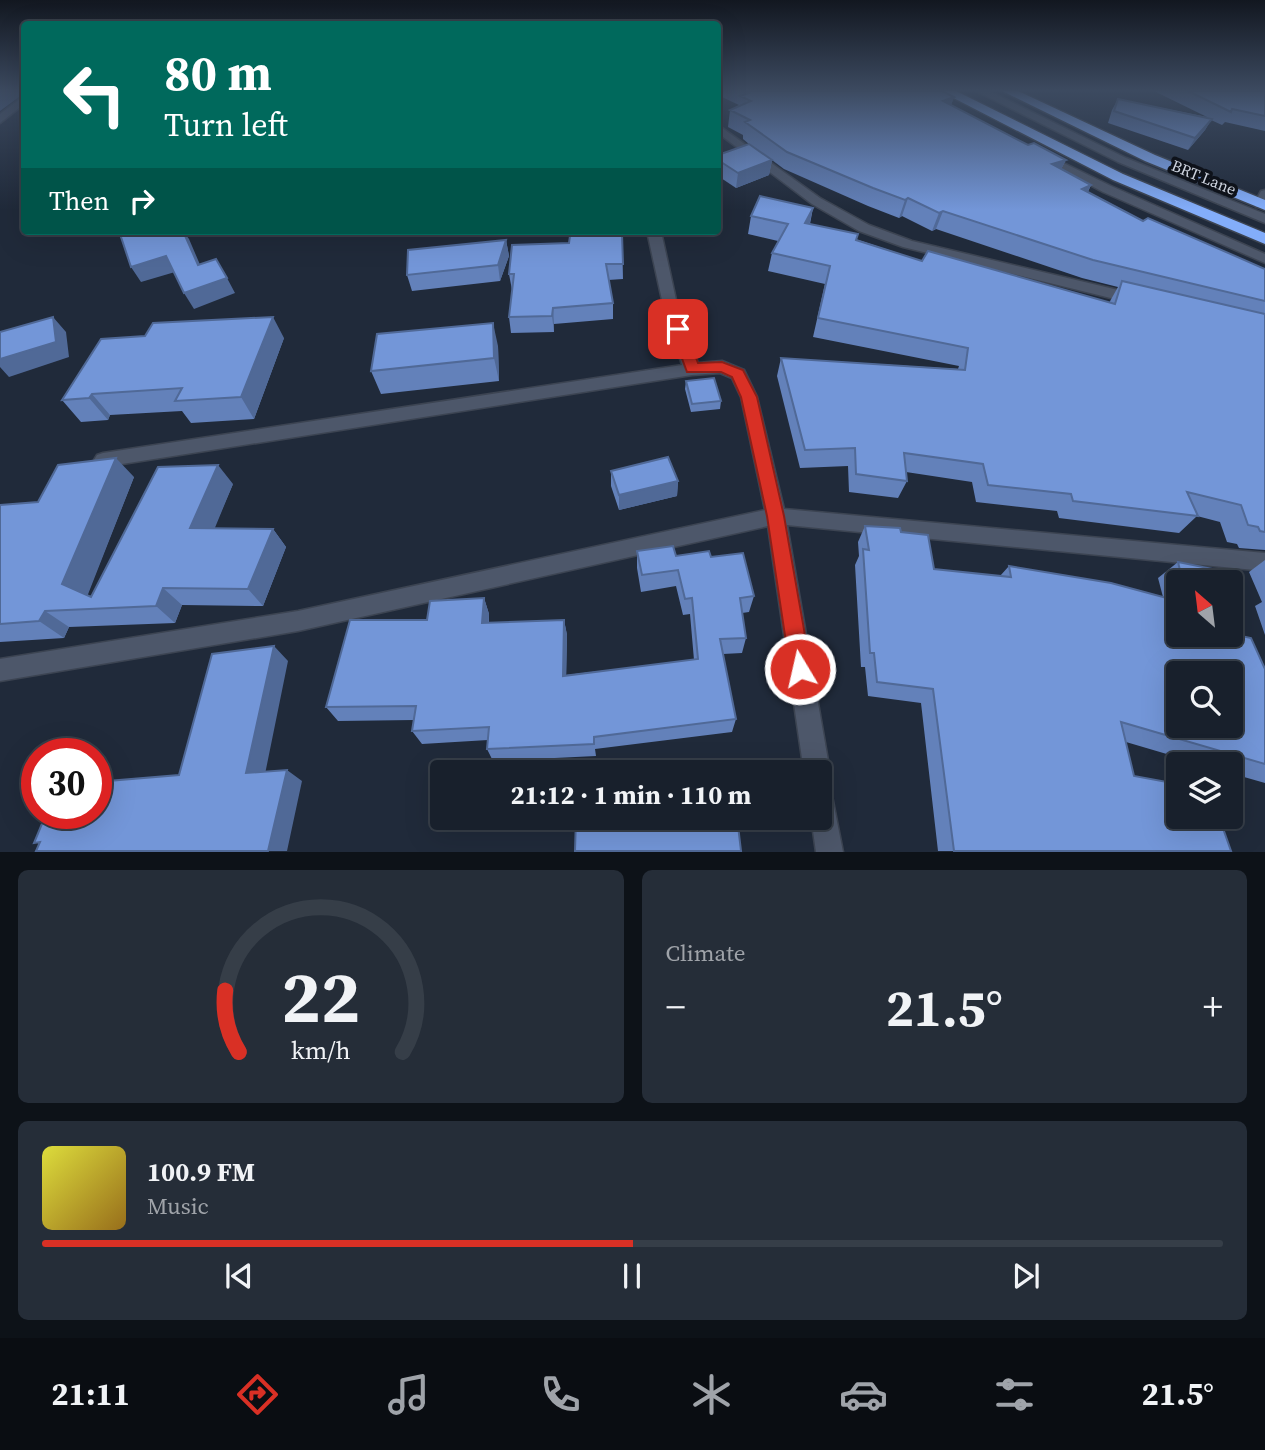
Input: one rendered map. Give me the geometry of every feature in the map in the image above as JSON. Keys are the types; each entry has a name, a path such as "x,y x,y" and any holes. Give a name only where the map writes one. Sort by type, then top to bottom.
{"highway":[{"path":"1017,131 1265,239"},
{"path":"1092,131 1150,158 1263,201"}],"street":[{"path":"722,131 816,201 864,228 908,244 1144,301"},
{"name":"BRT Lane","path":"1062,131 1122,160 1265,219"},
{"path":"1026,148 1107,189 1265,259"},
{"path":"655,236 671,309 692,369"},
{"path":"103,460 692,369 722,367 738,374 749,397 776,516 815,760"},
{"path":"0,670 298,621 776,516 1265,562"},
{"path":"827,830 830,852"}],"building":[{"path":"757,131 1000,131 1028,145 1034,143 1066,160 1052,164 1091,185 1082,189 1143,221 1148,218 1265,269 1265,301 1093,260 943,211 939,213 908,198 905,200 873,188 787,152"},
{"path":"1173,131 1201,131 1195,138"},
{"path":"749,144 772,160 738,173 721,162 721,154"},
{"path":"760,196 813,208 805,223 858,234 856,240 922,261 928,251 1115,304 1122,281 1265,314 1265,532 1248,525 1241,505 1187,492 1198,516 1073,501 1071,494 988,485 983,464 904,453 907,481 856,474 855,448 805,450 781,358 965,370 968,348 818,318 830,266 772,253 788,224 751,216"},
{"path":"120,235 185,235 198,265 216,259 227,278 184,293 166,256 131,267"},
{"path":"622,235 623,264 606,264 613,303 553,308 552,316 509,317 514,274 509,274 512,245 569,243 570,236"},
{"path":"506,240 498,265 407,275 408,250"},
{"path":"53,317 56,342 0,359 0,332"},
{"path":"273,317 241,397 175,401 182,388 92,394 89,398 62,400 101,339 145,336 153,323"},
{"path":"493,323 494,358 371,371 377,334"},
{"path":"714,378 721,401 692,404 686,381"},
{"path":"668,457 678,481 619,495 611,471"},
{"path":"116,458 62,584 91,597 158,467 218,465 190,528 273,529 248,589 163,588 156,606 45,611 39,621 0,624 0,505 38,502 58,465"},
{"path":"865,526 900,528 901,532 928,535 934,569 1011,577 1009,566 1111,583 1166,598 1166,648 1242,648 1243,636 1251,638 1265,669 1265,764 1243,758 1243,752 1224,752 1176,738 1243,738 1243,661 1166,661 1166,735 1121,722 1134,776 1166,782 1166,829 1223,829 1231,851 954,851 933,689 877,682 874,653 870,653 863,549 869,550"},
{"path":"673,546 676,556 709,551 711,557 743,553 754,596 740,598 746,638 720,639 736,719 594,737 594,744 487,749 489,727 412,731 416,706 326,707 350,620 427,620 430,601 484,598 482,623 564,620 563,676 698,659 692,598 685,599 678,570 642,575 637,551"},
{"path":"1178,562 1213,570 1180,570"},
{"path":"274,646 246,773 287,770 268,851 36,851 40,842 34,843 40,829 112,829 112,781 179,775 212,654"},
{"path":"576,830 739,830 741,851 575,851"}],"route":[{"path":"678,329 692,369 722,367 738,374 749,397 776,516 800,669"}]}
